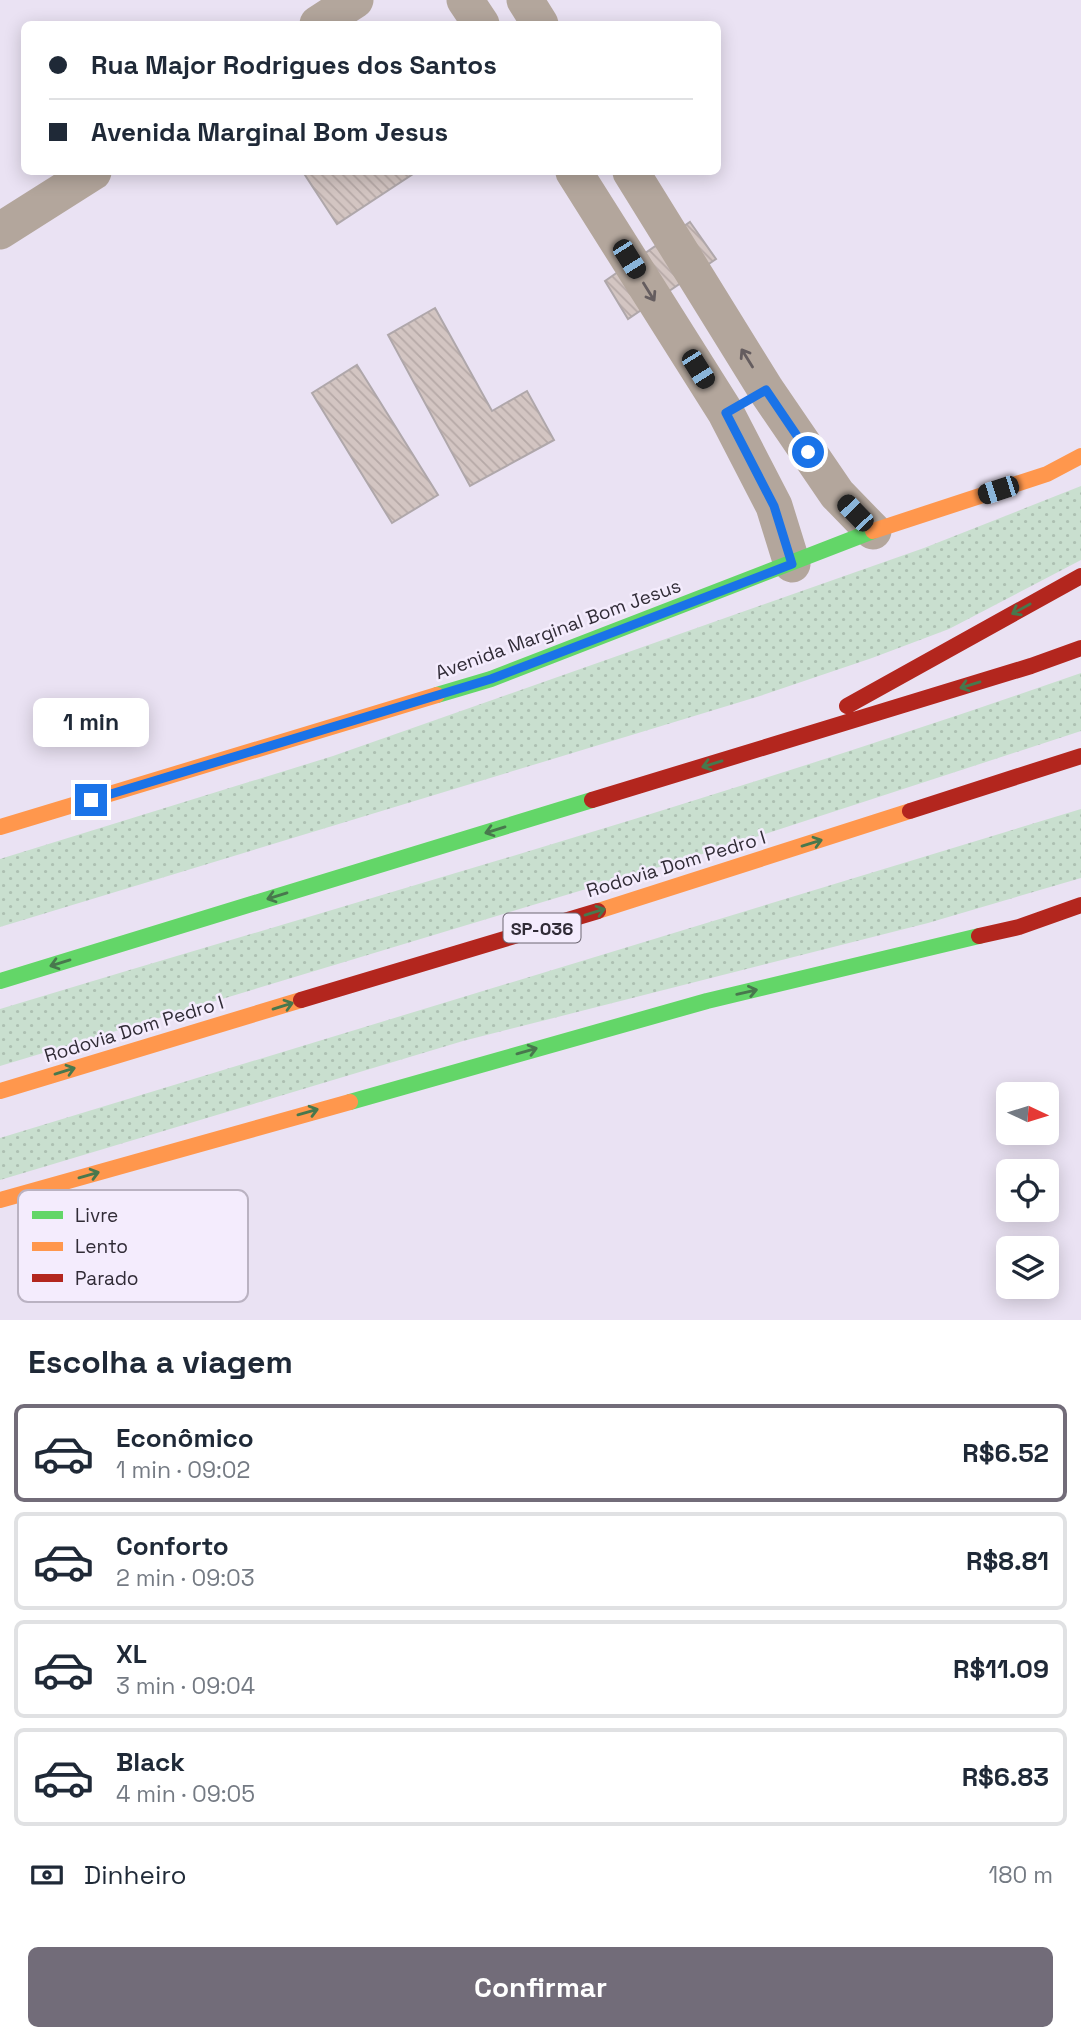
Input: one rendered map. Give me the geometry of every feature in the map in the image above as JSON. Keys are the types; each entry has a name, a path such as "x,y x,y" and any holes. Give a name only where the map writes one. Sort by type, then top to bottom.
{"main road":[{"name":"Avenida Marginal Bom Jesus","path":"0,827 491,679 873,531 1047,474 1081,456"},
{"path":"778,744 1081,576"},
{"path":"0,981 778,744 1081,648"},
{"name":"Rodovia Dom Pedro I","path":"0,1091 598,911 1081,756"},
{"path":"36,1190 707,1001 1019,927 1081,905"},
{"path":"0,1200 18,1195"}],"street":[{"path":"323,21 355,0"},
{"path":"465,0 479,21"},
{"path":"525,0 538,21"},
{"path":"0,231 88,175"},
{"path":"576,175 726,413 774,506 792,564"},
{"path":"634,175 766,390 836,494 873,531"},
{"path":"726,413 766,390"}],"green space":[{"path":"1081,486 1081,560 949,629 760,696 0,927 0,859 333,756 924,548"},
{"path":"1081,673 1081,731 722,848 0,1066 0,1009 678,806"},
{"path":"1081,809 1081,878 928,923 463,1041 0,1180 0,1138"}],"building":[{"path":"305,175 411,175 337,224"},
{"path":"690,222 716,259 628,319 605,281"},
{"path":"435,308 492,411 527,391 554,440 470,486 388,335"},
{"path":"357,365 438,495 392,523 312,393"}],"traffic: fast":[{"path":"437,695 491,679 873,531"},
{"path":"0,981 592,800"},
{"path":"350,1102 707,1001 979,936"}],"traffic: slow":[{"path":"873,531 1047,474 1081,456"},
{"path":"0,827 437,695"},
{"path":"598,911 910,811"},
{"path":"0,1091 301,1000"},
{"path":"36,1190 350,1102"},
{"path":"0,1200 18,1195"}],"traffic: jam":[{"path":"847,706 1081,576"},
{"path":"592,800 1031,666 1081,648"},
{"path":"910,811 1081,756"},
{"path":"979,936 1019,927 1081,905"},
{"path":"301,1000 598,911"}],"route":[{"path":"91,800 491,679 792,564 774,506 726,413 766,390 808,452"}]}
